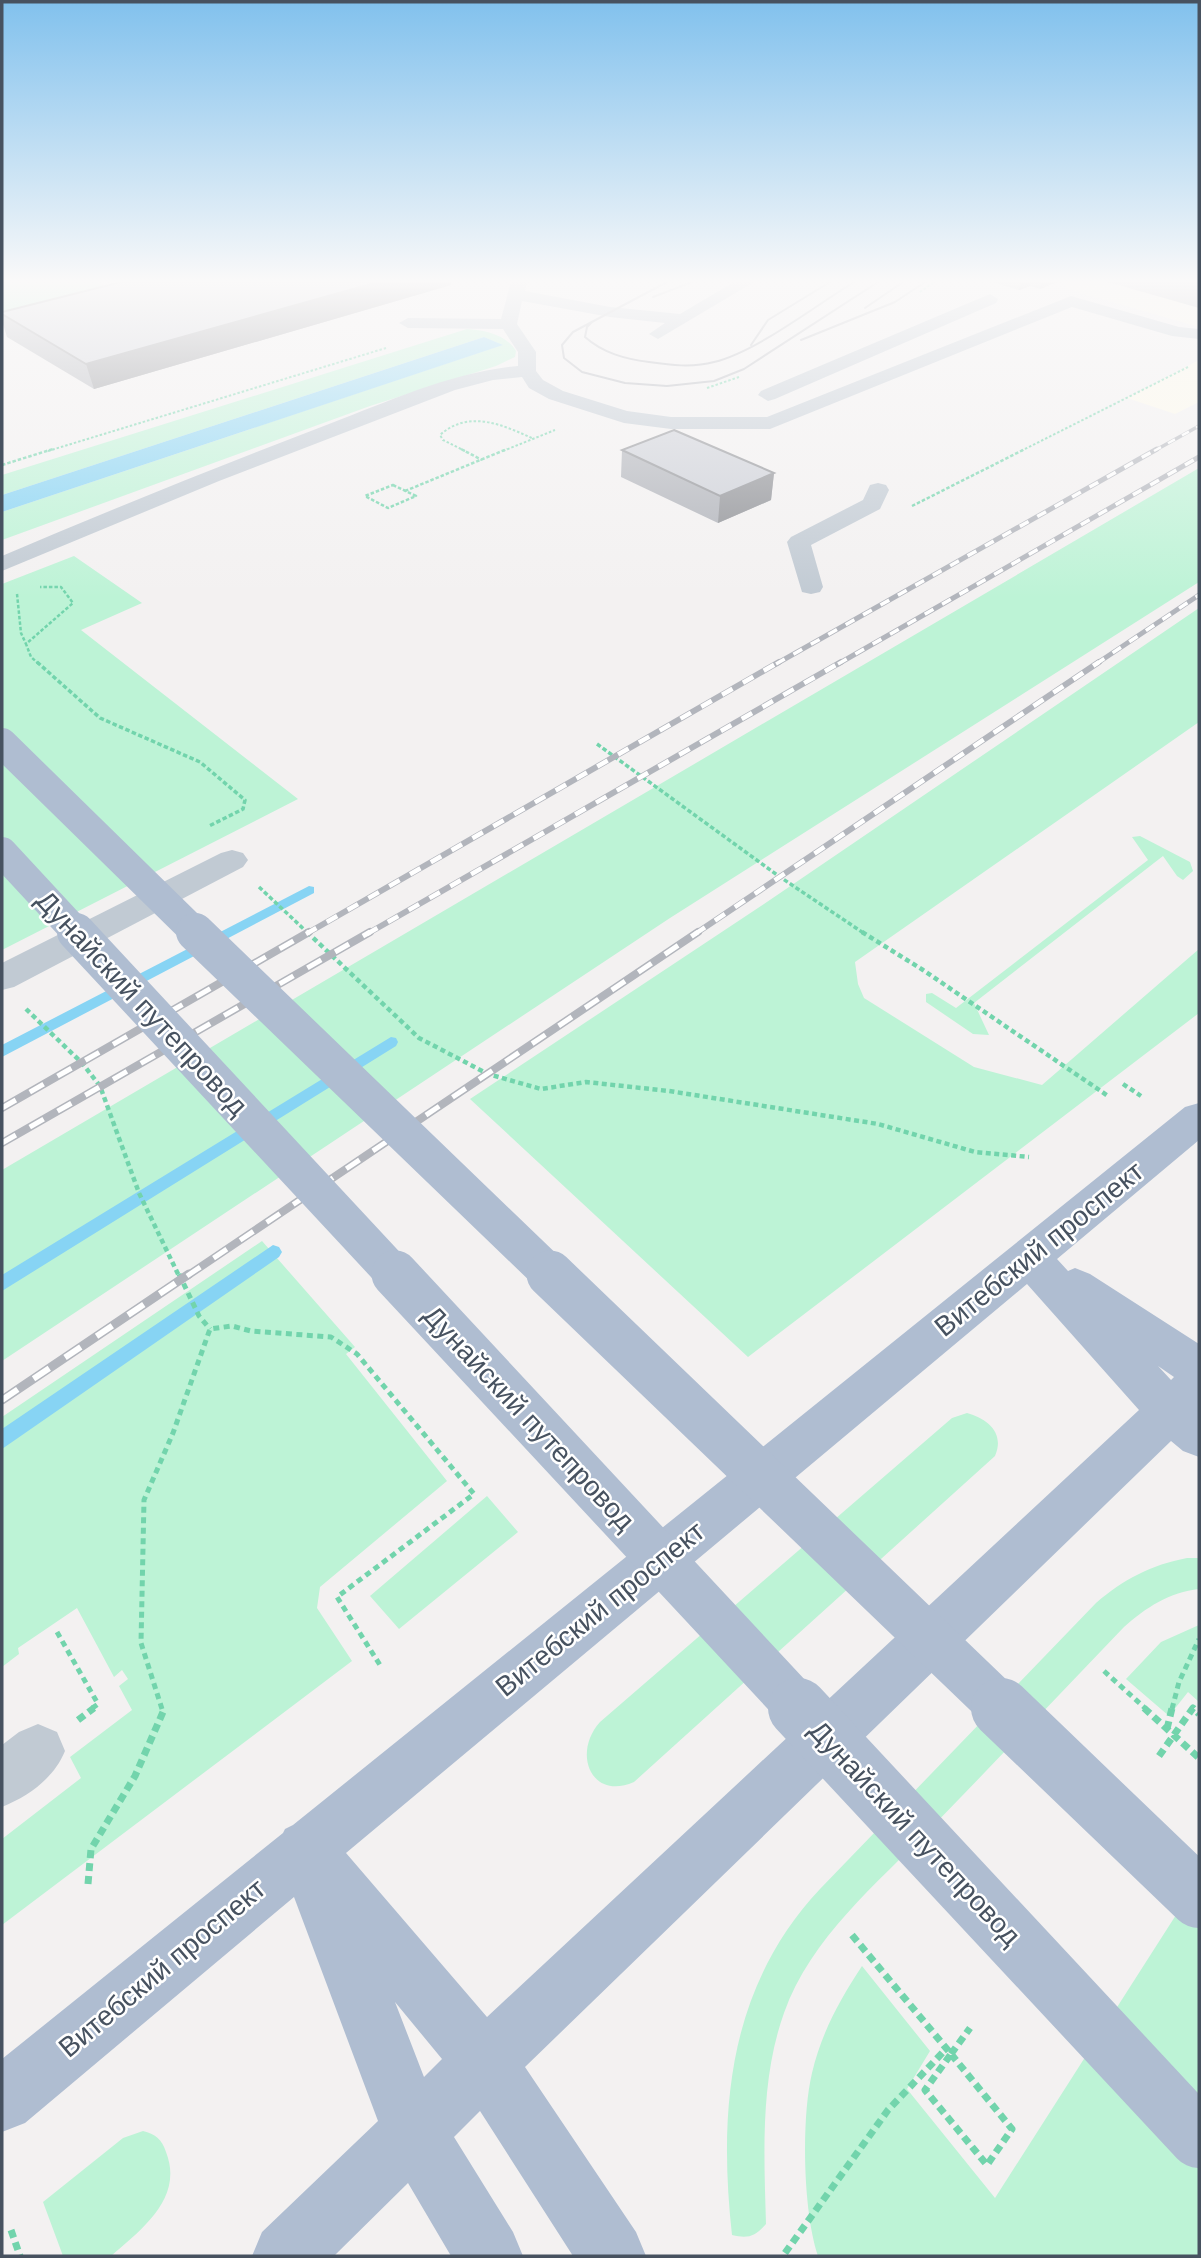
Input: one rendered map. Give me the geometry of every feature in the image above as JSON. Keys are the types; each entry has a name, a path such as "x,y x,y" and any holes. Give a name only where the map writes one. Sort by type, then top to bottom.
{"main road":[{"path":"2,743 1199,1898"},
{"name":"Дунайский путепровод","path":"2,852 1199,2138"},
{"name":"Витебский проспект","path":"2,2100 1199,1118"},
{"path":"286,2256 485,2062 1192,1400 1028,1256"},
{"path":"305,1849 485,2062 612,2256"},
{"path":"305,1849 414,2132 489,2256"}],"street":[{"path":"9,561 211,477 449,387"},
{"path":"542,387 556,395 624,416 671,423 769,423 857,387"},
{"path":"713,421 785,387"},
{"path":"811,587 799,542 872,504 878,490"},
{"path":"10,989 232,860"}],"path":[{"path":"2,466 257,387"},
{"path":"908,508 1147,387"},
{"path":"483,460 443,440 440,435 454,424 482,421 495,422 536,440"},
{"path":"405,491 416,496 387,508 365,496 393,485 405,491 536,440 559,428"},
{"path":"9,561 17,593 21,633 31,657 100,718 200,762 245,800 243,809 206,828"},
{"path":"26,644 74,603 61,587 39,587"},
{"path":"17,593 28,590"},
{"path":"597,744 780,877 1108,1096"},
{"path":"232,860 419,1038 488,1074 541,1089 586,1082 669,1091 878,1124 975,1152 1029,1157"},
{"path":"10,989 44,1029 82,1063 100,1086 139,1193 194,1306 210,1329"},
{"path":"1123,1084 1141,1096"},
{"path":"210,1329 232,1326 251,1331 331,1337 357,1354 474,1494 337,1597 380,1665"},
{"path":"88,1884 91,1849 135,1776 163,1712 141,1643 144,1500 173,1433 210,1329"},
{"path":"20,1765 98,1704 57,1632"},
{"path":"1167,1729 1179,1682 1199,1639"},
{"path":"1104,1671 1199,1758"},
{"path":"1159,1756 1193,1708 1199,1714"},
{"path":"852,1934 946,2049 954,2059 961,2069 1012,2129 987,2165 925,2090 948,2059 955,2048 970,2028"},
{"path":"785,2253 888,2110 946,2049"},
{"path":"11,2230 20,2256"}],"shaded area":[{"path":"1147,387 1199,387 1199,402 1175,414 1127,398"}],"green space":[{"path":"281,387 330,387 2,495 2,475"},
{"path":"375,387 429,387 370,406 2,540 2,512"},
{"path":"1199,468 1199,582 670,918 2,1361 2,1170"},
{"path":"74,556 142,603 81,630 298,799 2,950 2,584"},
{"path":"1199,608 1199,722 855,962 858,984 864,998 974,1067 1042,1085 1199,949 1199,1013 748,1357 470,1099 764,904"},
{"path":"1140,836 1190,862 1193,871 1183,880 1163,856 974,1003 989,1035 973,1034 926,1002 926,994 932,993 956,1008 1148,860 1132,837"},
{"path":"262,1241 355,1347 346,1354 447,1481 320,1587 317,1608 352,1661 2,1925 2,1839 81,1778 70,1757 132,1710 119,1686 128,1679 122,1670 114,1677 77,1608 18,1648 19,1654 2,1667 2,1417"},
{"path":"967,1413 982,1419 993,1428 998,1440 995,1456 634,1782 619,1786 607,1785 597,1780 590,1771 587,1747 600,1722 952,1418"},
{"path":"487,1496 518,1532 399,1629 370,1596"},
{"path":"1187,1558 1199,1558 1199,1589 1159,1602 1124,1627 868,1891 828,1936 811,1960 784,2013 771,2064 765,2117 766,2224 751,2236 732,2235 727,2141 737,2051 748,2008 766,1966 790,1927 820,1889 1096,1603 1138,1574"},
{"path":"1199,1625 1199,1702 1188,1692 1169,1716 1126,1679 1161,1642"},
{"path":"1199,1879 1199,2256 818,2256 809,2215 805,2165 808,2092 826,2031 862,1966 930,2051 907,2089 995,2198"},
{"path":"143,2131 160,2140 170,2169 165,2198 157,2211 111,2256 63,2256 43,2202 123,2138"}],"water":[{"path":"330,387 376,387 2,512 2,495"}],"building":[{"path":"674,430 774,473 720,496 622,450"}],"waterway":[{"path":"2,1052 309,890"},
{"path":"2,1284 391,1042"},
{"path":"2,1440 273,1252"}],"railway":[{"path":"1154,451 1199,426"},
{"path":"776,664 1157,449"},
{"path":"838,664 1199,457"},
{"path":"1096,664 1199,595"},
{"path":"306,934 779,662"},
{"path":"367,934 841,662"},
{"path":"695,934 1099,662"},
{"path":"2,1108 309,932"},
{"path":"2,1143 370,932"},
{"path":"187,1276 698,932"},
{"path":"2,1400 189,1274"}]}
